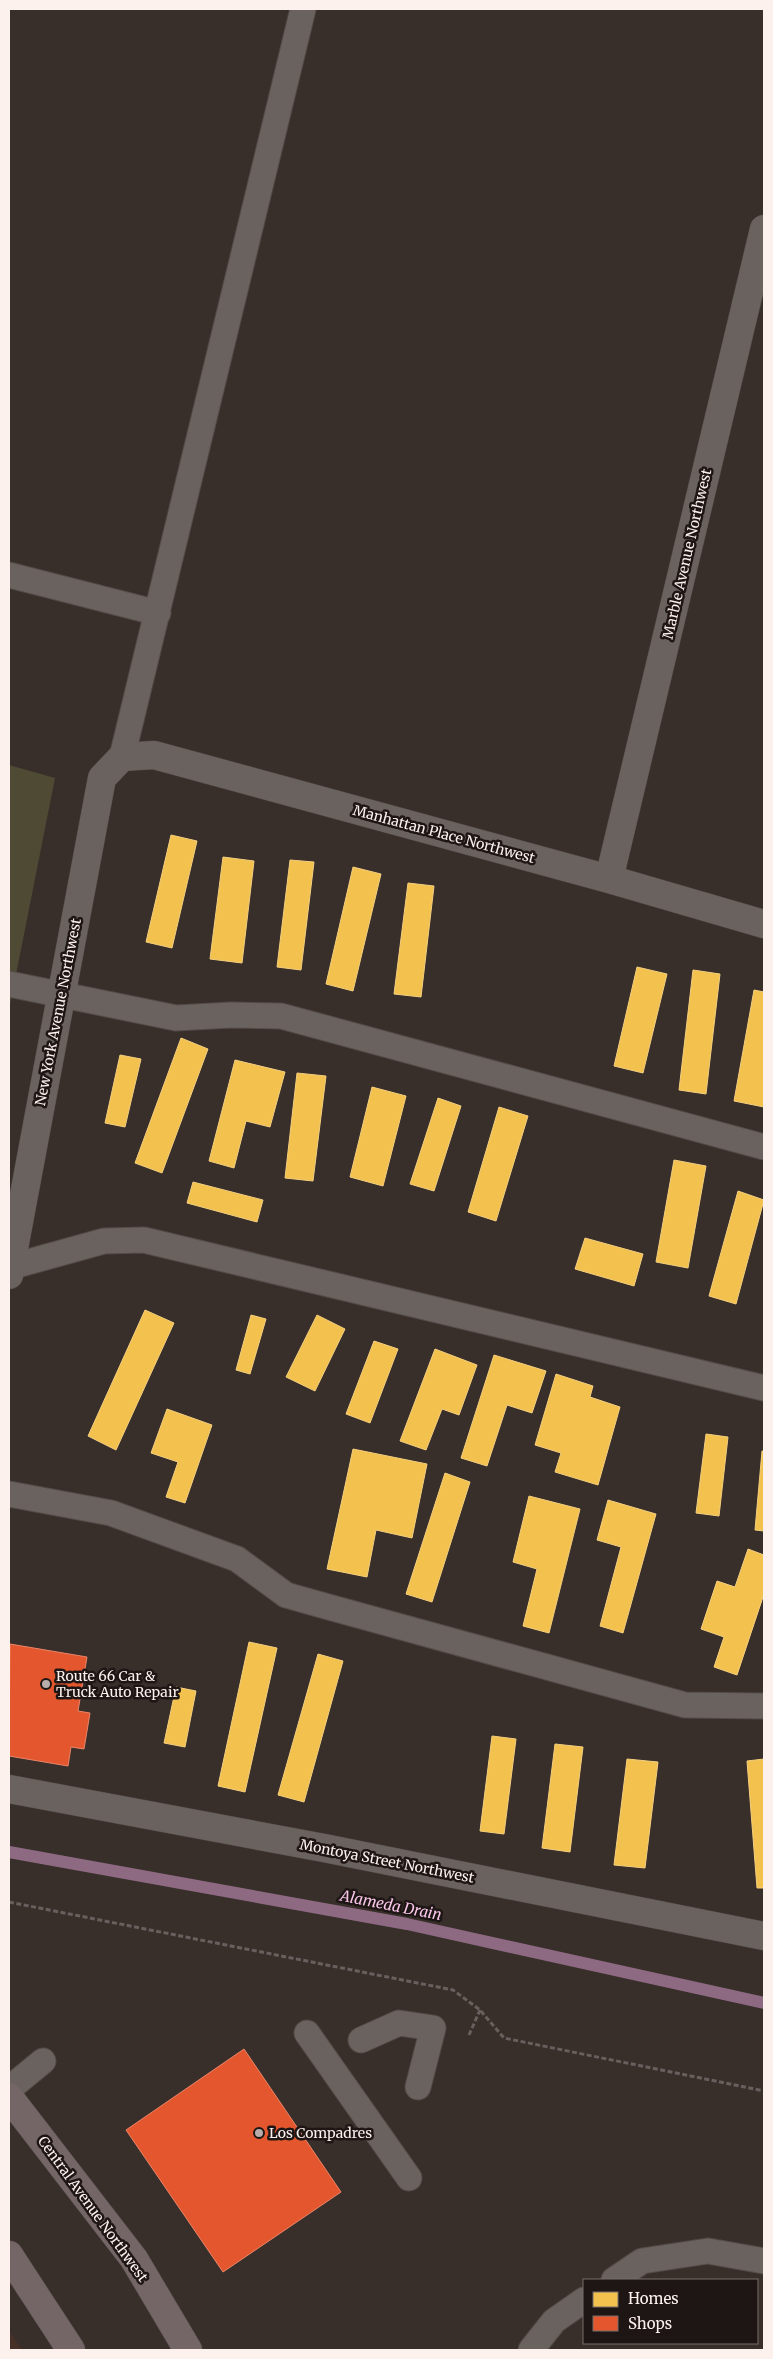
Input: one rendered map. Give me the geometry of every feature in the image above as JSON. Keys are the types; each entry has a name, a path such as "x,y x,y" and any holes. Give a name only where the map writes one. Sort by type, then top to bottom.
{"main road":[{"name":"Central Avenue Northwest","path":"9,2098 134,2259 188,2350"},
{"path":"9,2254 70,2350"}],"street":[{"name":"Marble Avenue Northwest","path":"609,879 764,229"},
{"name":"Manhattan Place Northwest","path":"122,757 154,755 609,879 764,924"},
{"name":"New York Avenue Northwest","path":"10,1271 102,778 122,757"},
{"name":"Montoya Street Northwest","path":"9,1789 324,1848 764,1936"}],"lane":[{"path":"122,757 303,9"},
{"path":"9,575 158,613"},
{"path":"9,984 176,1018 231,1015 281,1016 764,1147"},
{"path":"10,1271 104,1241 144,1240 764,1388"},
{"path":"9,1494 111,1513 237,1559 286,1594 325,1606 685,1705 764,1706"},
{"path":"361,2040 399,2024 433,2028 418,2087"},
{"path":"307,2033 409,2178"},
{"path":"9,2089 43,2061"},
{"path":"615,2279 642,2261 708,2251 764,2262"},
{"path":"531,2350 554,2320 583,2301"}],"path":[{"path":"467,2038 480,2010"}],"shaded area":[{"path":"9,765 55,778 9,1010"},
{"path":"9,2330 10,2332 22,2350 9,2350"}],"building: Homes":[{"path":"171,835 197,841 172,948 146,942"},
{"path":"223,857 254,861 242,963 210,959"},
{"path":"290,860 314,862 301,970 277,967"},
{"path":"353,867 381,874 353,991 326,984"},
{"path":"408,883 434,886 421,997 394,994"},
{"path":"637,967 667,974 643,1073 614,1066"},
{"path":"693,970 720,974 706,1094 679,1090"},
{"path":"754,990 764,992 764,1107 734,1101"},
{"path":"181,1038 208,1049 162,1173 135,1163"},
{"path":"120,1055 141,1059 125,1127 105,1123"},
{"path":"235,1060 285,1072 270,1127 246,1121 234,1168 209,1161"},
{"path":"297,1073 326,1076 313,1181 285,1178"},
{"path":"372,1087 406,1096 383,1186 350,1177"},
{"path":"438,1098 461,1106 434,1191 410,1184"},
{"path":"499,1107 528,1116 496,1221 468,1212"},
{"path":"674,1160 706,1166 688,1268 656,1262"},
{"path":"193,1182 263,1200 257,1222 187,1203"},
{"path":"738,1191 764,1200 736,1304 709,1296"},
{"path":"585,1238 643,1254 634,1286 575,1269"},
{"path":"145,1310 174,1323 116,1450 88,1436"},
{"path":"251,1315 266,1319 250,1374 236,1370"},
{"path":"317,1315 345,1329 315,1391 286,1377"},
{"path":"374,1341 398,1349 370,1423 346,1414"},
{"path":"435,1349 477,1365 459,1415 442,1409 426,1450 400,1441"},
{"path":"494,1355 546,1371 532,1413 507,1405 487,1466 461,1458"},
{"path":"556,1374 593,1386 590,1397 620,1407 598,1485 555,1472 561,1453 535,1445"},
{"path":"167,1409 212,1425 185,1503 166,1497 178,1462 151,1453"},
{"path":"706,1434 728,1437 719,1516 696,1513"},
{"path":"353,1449 427,1464 412,1538 376,1530 367,1577 327,1569"},
{"path":"762,1451 764,1451 764,1531 755,1530"},
{"path":"445,1473 470,1482 432,1602 406,1594"},
{"path":"529,1496 580,1509 549,1633 523,1626 537,1569 513,1562"},
{"path":"608,1500 656,1514 623,1633 600,1626 621,1547 597,1540"},
{"path":"748,1549 764,1555 764,1594 737,1675 714,1667 724,1637 701,1629 717,1581 735,1587"},
{"path":"249,1642 277,1648 245,1792 218,1786"},
{"path":"318,1654 343,1661 304,1802 278,1795"},
{"path":"176,1687 196,1691 185,1747 164,1743"},
{"path":"492,1736 516,1739 504,1834 480,1831"},
{"path":"555,1744 583,1747 570,1852 542,1848"},
{"path":"627,1759 658,1762 645,1868 614,1865"},
{"path":"764,1759 764,1888 757,1888 747,1761"}],"building: Shops":[{"name":"Route 66 Car & Truck Auto Repair","path":"10,1644 87,1657 78,1711 90,1713 84,1749 71,1747 68,1766 9,1756"},
{"path":"244,2049 341,2192 223,2272 126,2130"}],"waterway":[{"name":"Alameda Drain","path":"9,1852 407,1924 764,2003"}],"place":[{"name":"Route 66 Car & Truck Auto Repair","path":"46,1684"},
{"name":"Los Compadres","path":"259,2133"}]}
